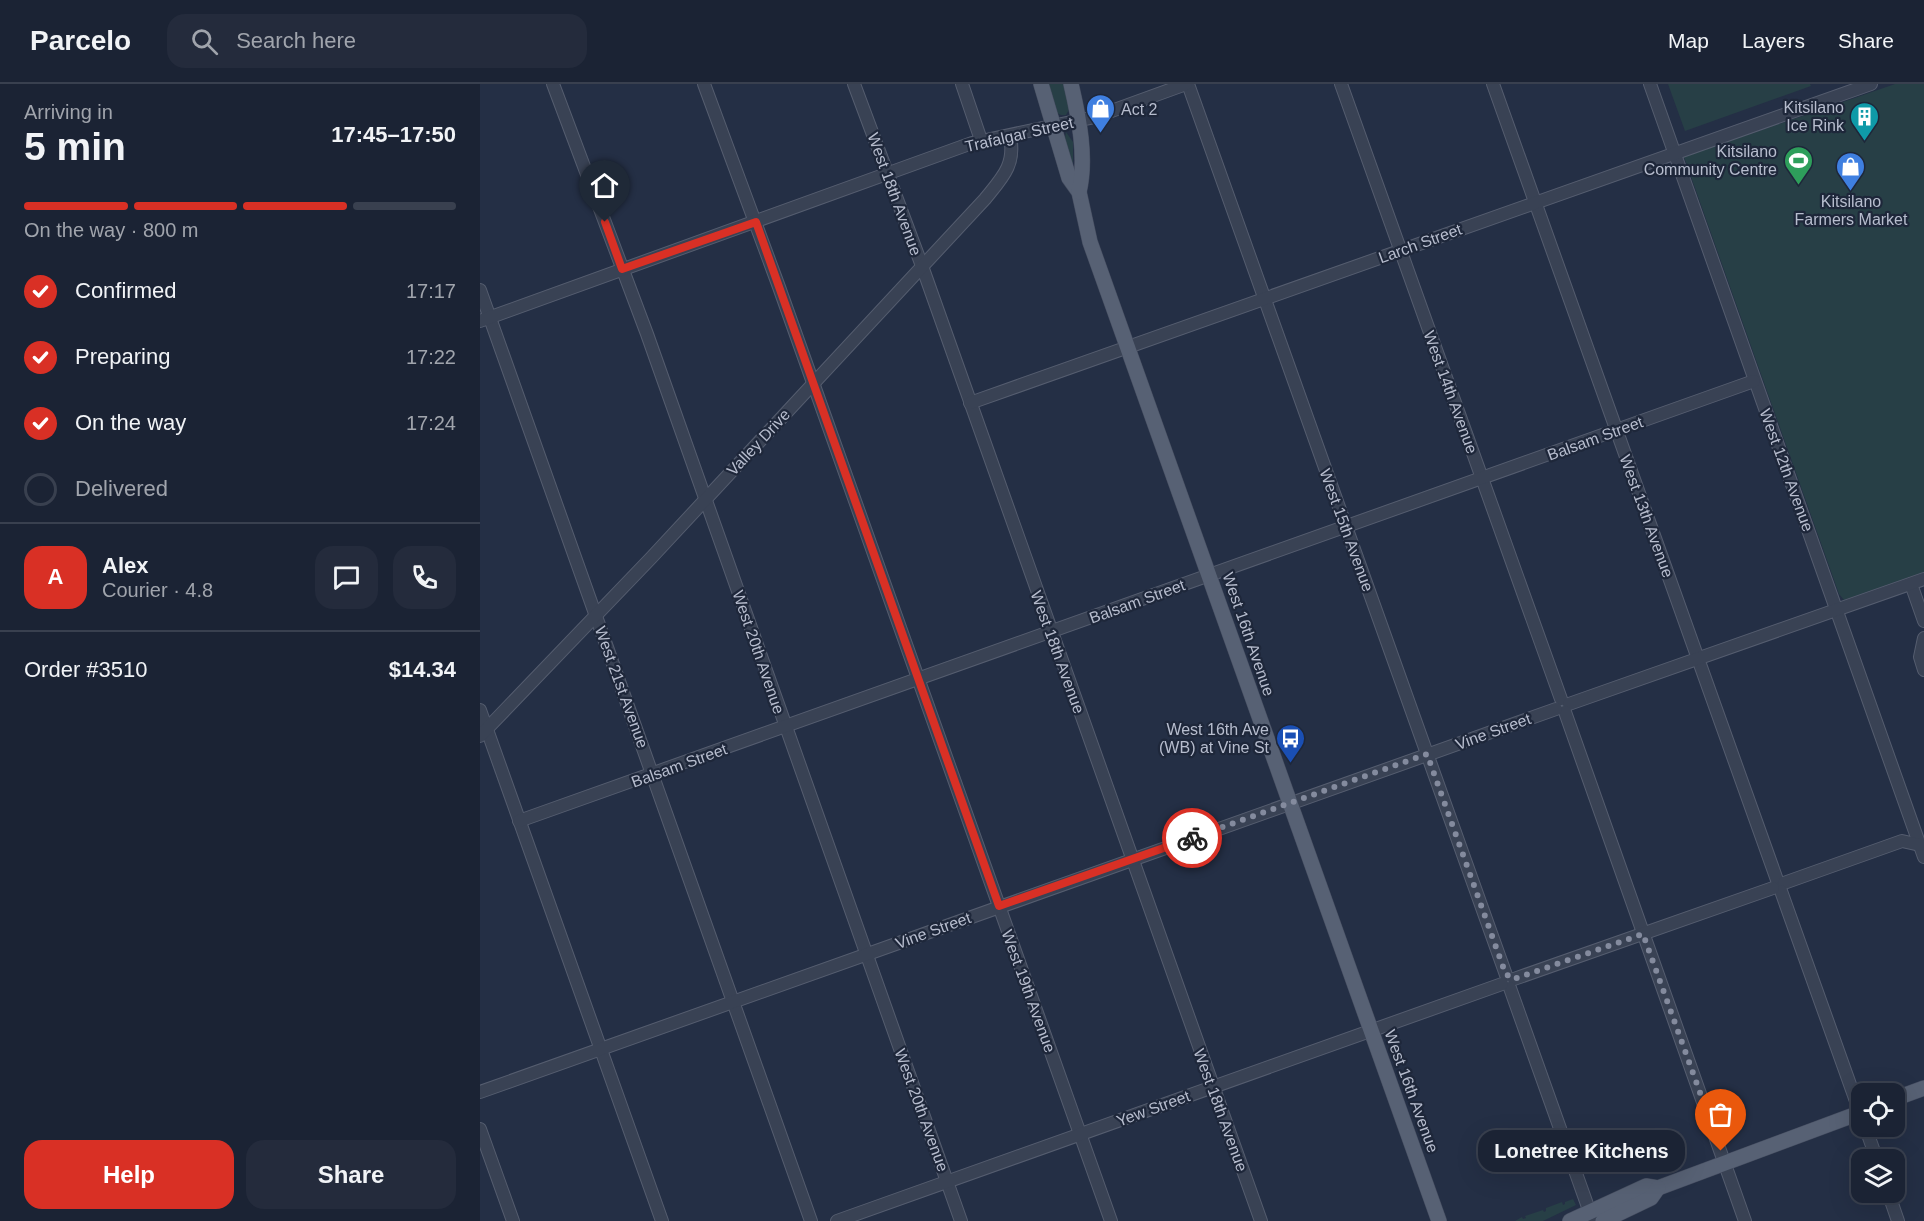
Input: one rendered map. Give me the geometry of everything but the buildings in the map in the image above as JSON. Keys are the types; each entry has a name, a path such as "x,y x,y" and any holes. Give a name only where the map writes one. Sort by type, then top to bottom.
{"main road":[{"name":"West 16th Avenue","path":"1041,84 1069,178 1079,192 1090,242 1439,1221"},
{"name":"West 16th Avenue","path":"1071,84 1078,121 1083,176 1079,192"},
{"path":"1905,1095 1924,1089"},
{"path":"1570,1221 1591,1216 1646,1186 1658,1188 1724,1162 1851,1121"},
{"path":"1603,1221 1651,1198 1658,1188"}],"street":[{"name":"West 20th Avenue","path":"553,84 705,499 961,1221"},
{"name":"West 19th Avenue","path":"704,84 756,222 1111,1221"},
{"name":"West 18th Avenue","path":"854,84 922,266 1261,1221"},
{"path":"962,84 981,140"},
{"name":"Trafalgar Street","path":"485,319 981,140 1010,136 1095,117 1187,84"},
{"name":"West 15th Avenue","path":"1187,84 1266,299 1591,1216"},
{"name":"West 14th Avenue","path":"1341,84 1745,1221"},
{"name":"West 13th Avenue","path":"1493,84 1851,1086"},
{"name":"West 12th Avenue","path":"1650,84 1754,381 1920,839"},
{"name":"Larch Street","path":"970,403 1871,84"},
{"name":"Valley Drive","path":"483,733 985,199 1004,175 1012,151 1010,136"},
{"name":"West 21st Avenue","path":"480,290 485,319 596,615 812,1221"},
{"name":"Balsam Street","path":"519,821 1754,381"},
{"name":"Vine Street","path":"480,1092 1924,579"},
{"path":"1911,584 1924,621"},
{"path":"1924,638 1920,657 1924,670"},
{"path":"480,710 483,733 519,821 662,1221"},
{"name":"Yew Street","path":"837,1221 1902,841 1920,839"},
{"path":"480,1129 513,1221"},
{"path":"1892,1203 1898,1221"}],"shaded area":[{"path":"1047,84 1067,84 1070,108 1066,115 1057,113"},
{"path":"1668,84 1810,84 1811,86 1685,131"},
{"path":"1895,84 1924,84 1924,572 1844,600 1839,594 1684,157"},
{"path":"1066,132 1073,142 1073,171 1065,138"},
{"path":"1573,1199 1576,1205 1543,1221 1515,1221 1543,1210 1544,1212 1546,1208 1562,1202 1563,1205"}],"way so far":[{"path":"1192,838 1427,754 1506,975 1514,979 1643,934 1721,1151"}],"place":[{"name":"Act 2","path":"1100,134"},
{"name":"Kitsilano Ice Rink","path":"1865,142"},
{"name":"Kitsilano Community Centre","path":"1798,186"},
{"name":"Kitsilano Farmers Market","path":"1851,192"},
{"name":"West 16th Ave (WB) at Vine St","path":"1290,764"},
{"name":"Lonetree Kitchens","path":"1721,1151"}],"route":[{"path":"605,222 622,269 756,222 999,906 1192,838"}]}
